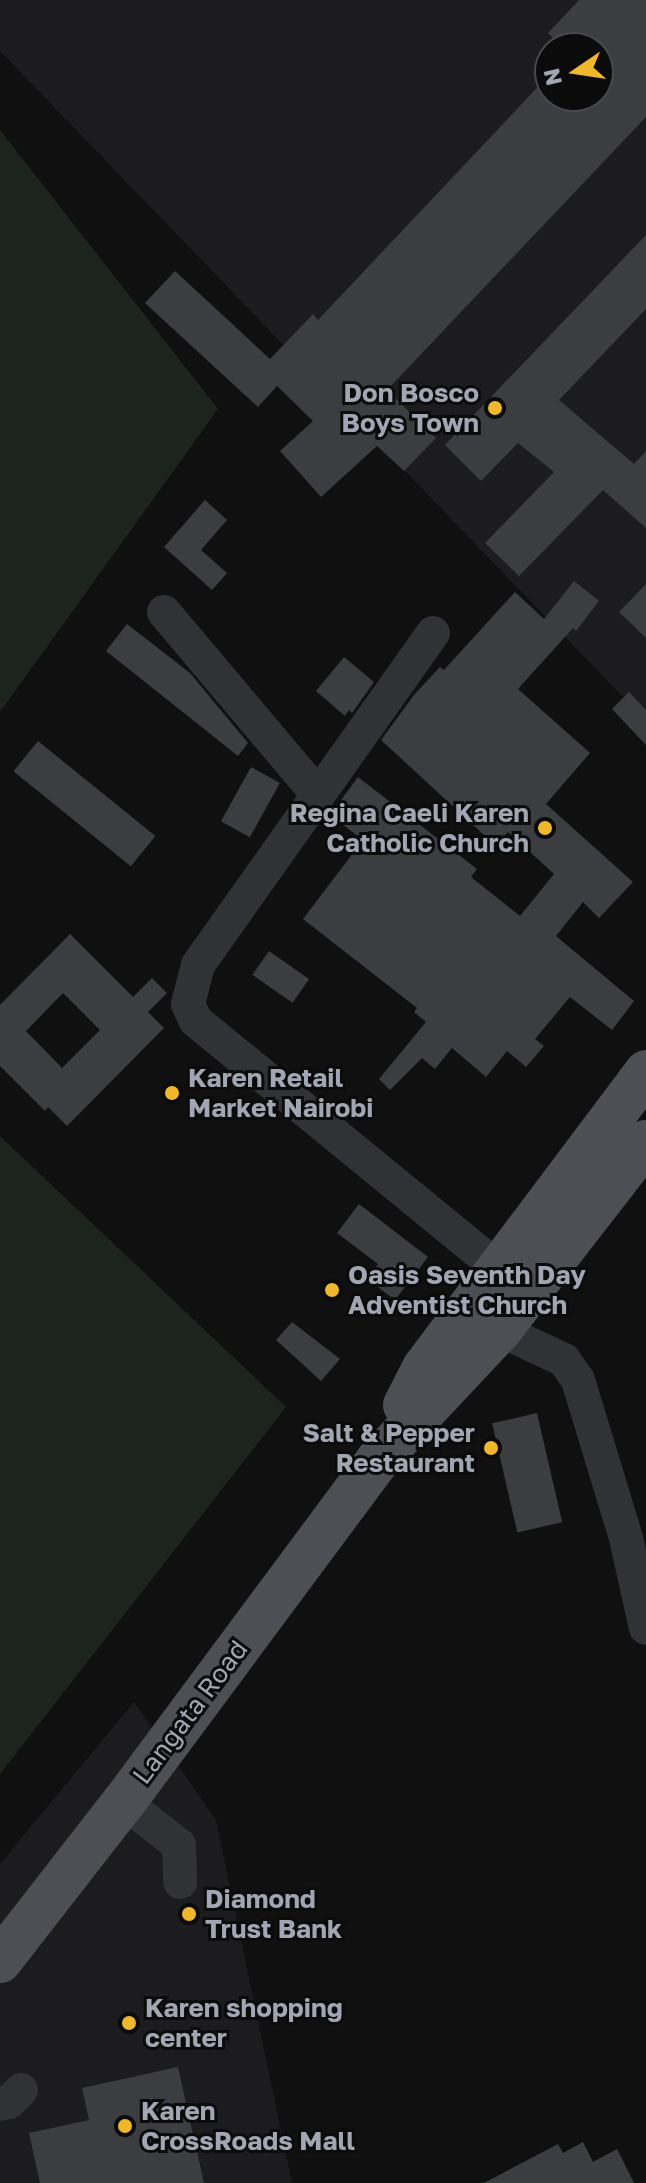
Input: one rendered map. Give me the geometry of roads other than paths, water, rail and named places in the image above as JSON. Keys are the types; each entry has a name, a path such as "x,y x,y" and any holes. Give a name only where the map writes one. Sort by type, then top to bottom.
{"main road":[{"name":"Langata Road","path":"377,1461 424,1368 646,1072"},
{"name":"Langata Road","path":"0,1961 124,1802 377,1461 500,1330 646,1142"}],"lane":[{"path":"164,612 318,795"},
{"path":"433,633 198,965 188,1004 195,1020 500,1270"},
{"path":"500,1330 564,1360 578,1380 636,1536 646,1628"},
{"path":"124,1802 179,1845 180,1882"}],"place":[{"name":"Don Bosco Boys Town","path":"495,408"},
{"name":"Regina Caeli Karen Catholic Church","path":"545,828"},
{"name":"Karen Retail Market Nairobi","path":"172,1093"},
{"name":"Oasis Seventh Day Adventist Church","path":"332,1290"},
{"name":"Salt & Pepper Restaurant","path":"491,1448"},
{"name":"Diamond Trust Bank","path":"189,1914"},
{"name":"Karen shopping center","path":"129,2023"},
{"name":"Karen CrossRoads Mall","path":"125,2126"}]}
